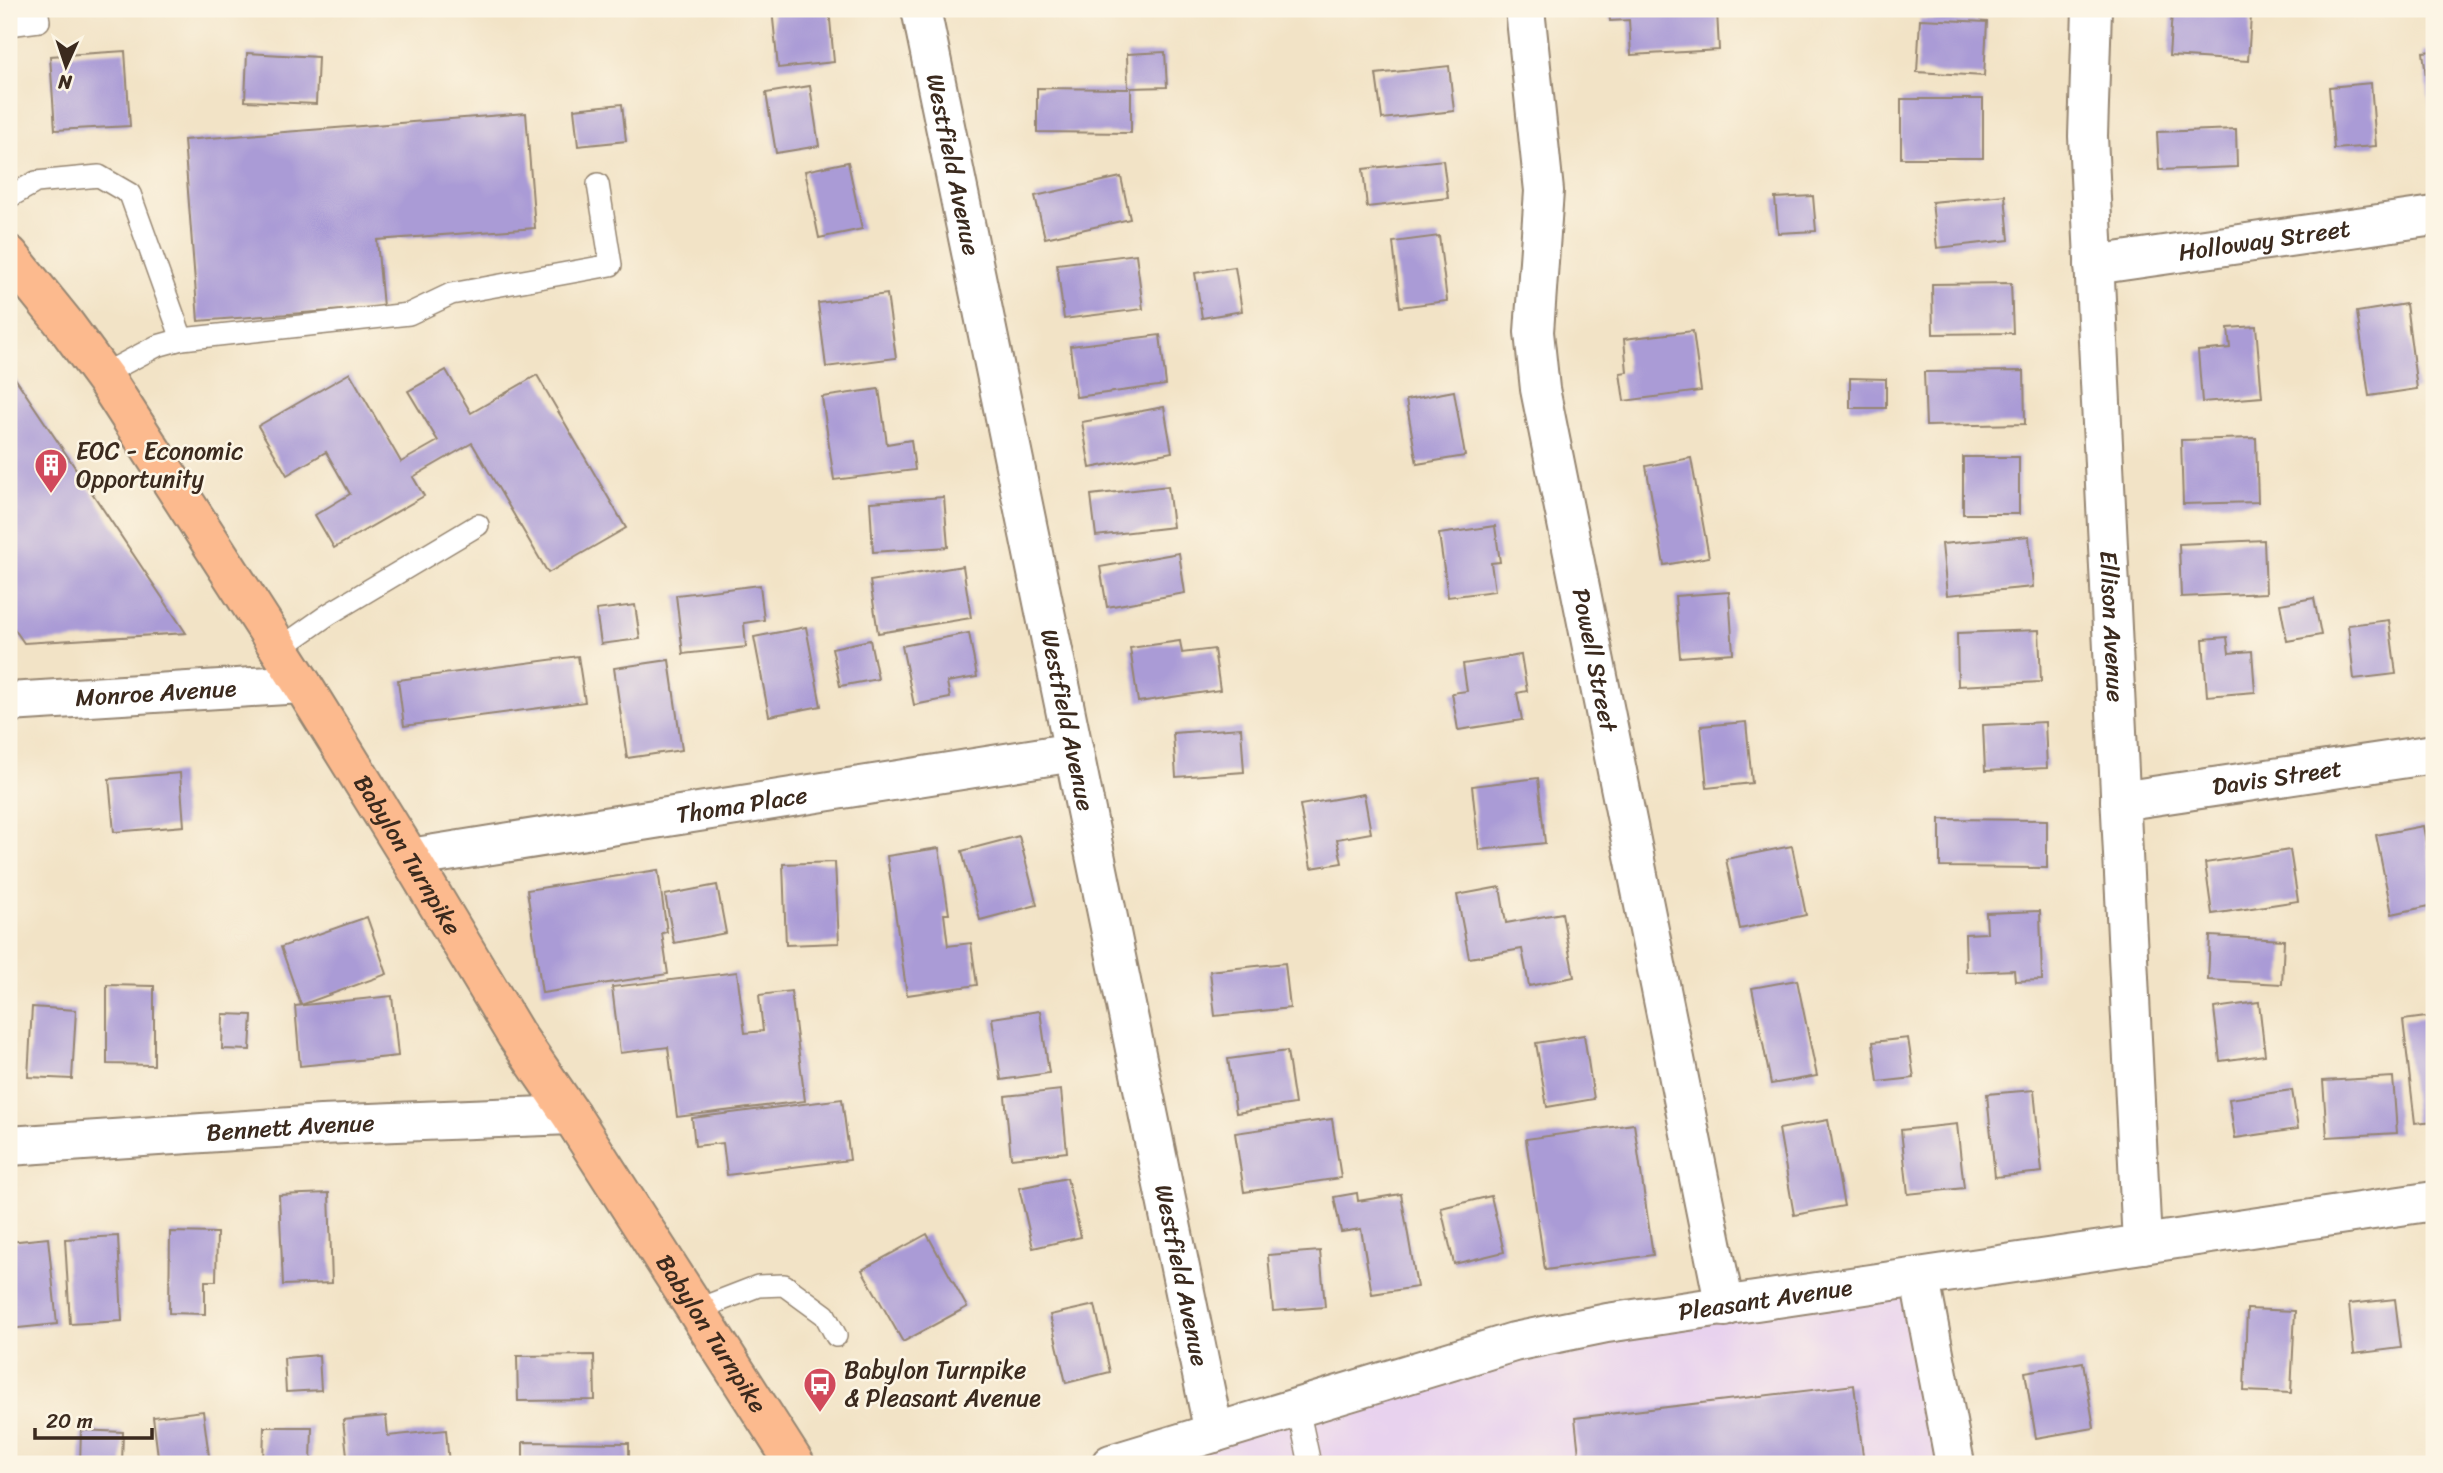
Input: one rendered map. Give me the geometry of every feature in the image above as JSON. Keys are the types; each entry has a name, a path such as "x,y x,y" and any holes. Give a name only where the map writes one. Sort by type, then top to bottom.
{"main road":[{"name":"Babylon Turnpike","path":"10,258 103,375 302,684 516,1035 571,1115 795,1464"}],"street":[{"name":"Westfield Avenue","path":"920,9 1214,1433"},
{"name":"Powell Street","path":"1525,9 1544,191 1534,332 1540,389 1725,1307"},
{"name":"Ellison Avenue","path":"2092,9 2088,136 2142,1244"},
{"name":"Holloway Street","path":"2094,265 2434,216"},
{"name":"Monroe Avenue","path":"9,702 302,684"},
{"name":"Thoma Place","path":"410,858 1074,752"},
{"name":"Davis Street","path":"2120,801 2434,754"},
{"name":"Bennett Avenue","path":"9,1146 321,1125 571,1115"},
{"name":"Pleasant Avenue","path":"1111,1464 1514,1342 1607,1323 1920,1279 2434,1201"},
{"path":"1920,1279 1955,1464"}],"lane":[{"path":"9,25 39,21 37,9"},
{"path":"9,197 36,182 99,176 130,194 182,339"},
{"path":"103,375 157,346 182,339 409,314 451,294 611,265 598,184"},
{"path":"279,649 329,614 478,524"},
{"path":"696,1310 758,1286 784,1285 825,1315 836,1336"},
{"path":"1298,1408 1310,1464"}],"shaded area":[{"path":"1921,1268 1962,1464 1090,1464 1537,1327"}],"building":[{"path":"772,9 829,9 834,62 778,68"},
{"path":"1609,9 1690,9 1690,13 1717,11 1719,50 1631,55 1629,20 1610,21"},
{"path":"2172,12 2251,16 2248,61 2169,56"},
{"path":"1920,19 1987,22 1984,76 1917,72"},
{"path":"125,51 130,126 55,130 50,56"},
{"path":"2434,51 2434,132 2433,132 2423,52"},
{"path":"1165,52 1167,87 1131,88 1131,133 1037,132 1037,88 1128,89 1127,54"},
{"path":"247,53 318,57 316,104 245,101"},
{"path":"1449,66 1454,111 1382,119 1376,74"},
{"path":"2371,83 2376,146 2334,149 2329,87"},
{"path":"810,86 819,146 776,153 766,93"},
{"path":"1901,99 1983,99 1983,158 1901,158"},
{"path":"622,104 626,141 578,146 574,109"},
{"path":"526,113 535,228 377,240 383,307 198,321 184,140"},
{"path":"2236,129 2237,167 2159,170 2157,132"},
{"path":"1443,160 1448,198 1367,207 1363,169"},
{"path":"848,162 862,229 819,238 805,171"},
{"path":"1121,177 1130,219 1045,238 1035,196"},
{"path":"2005,195 2009,240 1937,248 1932,202"},
{"path":"1813,196 1816,231 1778,233 1775,198"},
{"path":"1439,236 1447,301 1400,307 1393,242"},
{"path":"1136,254 1143,309 1064,319 1057,264"},
{"path":"1235,267 1242,311 1202,318 1195,273"},
{"path":"2011,283 2013,333 1933,334 1932,284"},
{"path":"887,294 896,358 826,367 818,303"},
{"path":"2406,304 2417,389 2369,396 2357,312"},
{"path":"2256,326 2262,397 2202,402 2198,351 2230,348 2228,328"},
{"path":"1693,331 1701,391 1624,401 1620,373 1627,372 1624,339"},
{"path":"1160,335 1166,385 1076,397 1070,346"},
{"name":"EOC - Economic Opportunity","path":"9,369 186,633 24,643 9,621"},
{"path":"446,370 471,413 537,375 626,528 548,573 472,443 413,477 424,496 334,548 315,515 350,494 326,452 287,475 258,426 350,373 401,462 438,441 408,391"},
{"path":"2024,371 2025,424 1926,426 1924,372"},
{"path":"1850,378 1886,379 1886,408 1850,408"},
{"path":"879,389 887,444 911,440 915,470 834,480 822,397"},
{"path":"1454,391 1465,456 1417,464 1406,400"},
{"path":"1164,407 1172,452 1090,468 1082,422"},
{"path":"2256,438 2258,502 2183,504 2181,440"},
{"path":"1963,457 2019,457 2019,514 1963,514"},
{"path":"1691,458 1709,557 1664,565 1646,466"},
{"path":"1168,486 1173,527 1096,536 1091,495"},
{"path":"944,497 948,547 873,552 870,502"},
{"path":"1495,526 1500,562 1491,563 1495,591 1448,597 1439,534"},
{"path":"2029,536 2033,587 1947,595 1942,544"},
{"path":"2264,540 2266,593 2181,597 2179,544"},
{"path":"1179,553 1185,593 1107,607 1100,567"},
{"path":"963,566 971,618 878,633 870,581"},
{"path":"760,585 764,620 744,623 746,647 683,654 676,595"},
{"path":"1729,592 1733,653 1680,657 1675,596"},
{"path":"2314,598 2321,635 2287,641 2280,604"},
{"path":"635,605 640,639 601,644 596,610"},
{"path":"2389,620 2396,674 2354,679 2348,625"},
{"path":"806,627 821,706 769,716 754,637"},
{"path":"2039,630 2041,682 1958,686 1957,633"},
{"path":"969,633 977,677 947,682 950,698 914,705 902,646"},
{"path":"2227,637 2229,653 2252,651 2255,692 2207,696 2203,639"},
{"path":"870,640 878,679 840,686 832,648"},
{"path":"1180,641 1182,653 1214,649 1220,690 1138,702 1130,648"},
{"path":"1521,655 1527,691 1517,693 1522,720 1458,730 1452,693 1467,691 1463,664"},
{"path":"578,656 585,702 404,726 398,680"},
{"path":"669,660 682,750 627,758 614,668"},
{"path":"1746,722 1752,783 1707,788 1701,726"},
{"path":"2045,722 2047,768 1985,771 1983,725"},
{"path":"1241,728 1244,772 1176,777 1173,733"},
{"path":"180,773 184,826 114,832 109,779"},
{"path":"1538,778 1545,843 1479,850 1472,786"},
{"path":"1364,794 1371,833 1337,839 1342,863 1311,868 1300,805"},
{"path":"1940,819 2047,820 2047,868 1940,867"},
{"path":"2423,826 2434,882 2434,905 2392,914 2376,835"},
{"path":"11,833 12,870 9,870"},
{"path":"1019,836 1037,905 980,920 962,851"},
{"path":"1792,846 1806,915 1740,929 1726,859"},
{"path":"939,848 949,914 944,914 948,946 971,943 977,985 907,995 887,856"},
{"path":"2290,850 2298,901 2212,914 2205,863"},
{"path":"835,862 839,943 786,945 783,864"},
{"path":"658,870 667,932 662,933 668,974 542,993 527,890"},
{"path":"717,885 726,933 674,943 665,895"},
{"path":"1500,887 1506,923 1562,913 1574,977 1529,986 1522,949 1469,958 1457,895"},
{"path":"2040,911 2042,980 2015,981 2014,970 1966,972 1965,934 1987,933 1986,913"},
{"path":"367,917 387,974 301,1005 281,947"},
{"path":"2210,936 2284,940 2282,984 2208,980"},
{"path":"1285,963 1290,1008 1215,1016 1210,971"},
{"path":"737,972 745,1033 763,1031 759,995 791,991 805,1101 677,1117 668,1047 620,1053 612,987"},
{"path":"1797,980 1817,1076 1771,1084 1752,988"},
{"path":"107,985 154,986 154,1065 107,1064"},
{"path":"392,996 398,1056 300,1066 295,1006"},
{"path":"2259,1002 2265,1055 2220,1061 2214,1008"},
{"path":"32,1007 76,1010 72,1079 28,1077"},
{"path":"1040,1011 1049,1073 1001,1080 992,1018"},
{"path":"223,1014 252,1015 250,1050 222,1049"},
{"path":"2434,1016 2434,1121 2415,1123 2403,1020"},
{"path":"1584,1035 1594,1099 1547,1107 1536,1043"},
{"path":"1908,1038 1914,1078 1878,1082 1873,1042"},
{"path":"1287,1051 1295,1104 1236,1113 1228,1059"},
{"path":"2393,1077 2397,1133 2327,1137 2323,1081"},
{"path":"1061,1090 1067,1152 1011,1158 1005,1096"},
{"path":"2034,1090 2042,1172 1995,1177 1987,1094"},
{"path":"2292,1090 2298,1129 2235,1138 2229,1099"},
{"path":"842,1099 850,1160 727,1175 723,1143 695,1146 692,1118"},
{"path":"1332,1119 1341,1178 1244,1192 1235,1133"},
{"path":"1828,1120 1844,1206 1794,1215 1779,1129"},
{"path":"1634,1124 1653,1255 1545,1270 1526,1139"},
{"path":"1957,1124 1964,1188 1908,1194 1901,1130"},
{"path":"1067,1178 1081,1237 1033,1248 1019,1188"},
{"path":"329,1193 332,1283 283,1285 279,1195"},
{"path":"1357,1193 1358,1201 1401,1194 1417,1287 1372,1294 1361,1229 1341,1232 1334,1197"},
{"path":"1491,1196 1504,1252 1454,1264 1441,1208"},
{"path":"170,1232 217,1233 216,1281 205,1281 205,1314 169,1313"},
{"path":"927,1234 967,1307 903,1342 862,1270"},
{"path":"118,1236 122,1321 70,1324 65,1239"},
{"path":"48,1238 57,1324 9,1329 9,1242"},
{"path":"1320,1251 1325,1307 1273,1311 1268,1255"},
{"path":"2395,1299 2401,1348 2354,1354 2349,1304"},
{"path":"1095,1305 1110,1372 1066,1383 1050,1315"},
{"path":"2247,1309 2295,1311 2291,1393 2244,1391"},
{"path":"319,1355 321,1390 286,1392 284,1358"},
{"path":"594,1355 595,1400 518,1401 517,1356"},
{"path":"2083,1362 2094,1428 2036,1438 2025,1372"},
{"path":"1854,1385 1864,1464 1580,1464 1575,1418"},
{"path":"203,1411 210,1464 159,1464 153,1417"},
{"path":"386,1416 388,1436 446,1430 449,1464 348,1464 343,1420"},
{"path":"264,1427 312,1427 311,1464 263,1464"},
{"path":"81,1430 123,1432 122,1464 80,1464"},
{"path":"523,1442 629,1443 629,1464 523,1464"}],"place":[{"name":"EOC - Economic Opportunity","path":"51,495"},
{"name":"Babylon Turnpike & Pleasant Avenue","path":"820,1414"}]}
